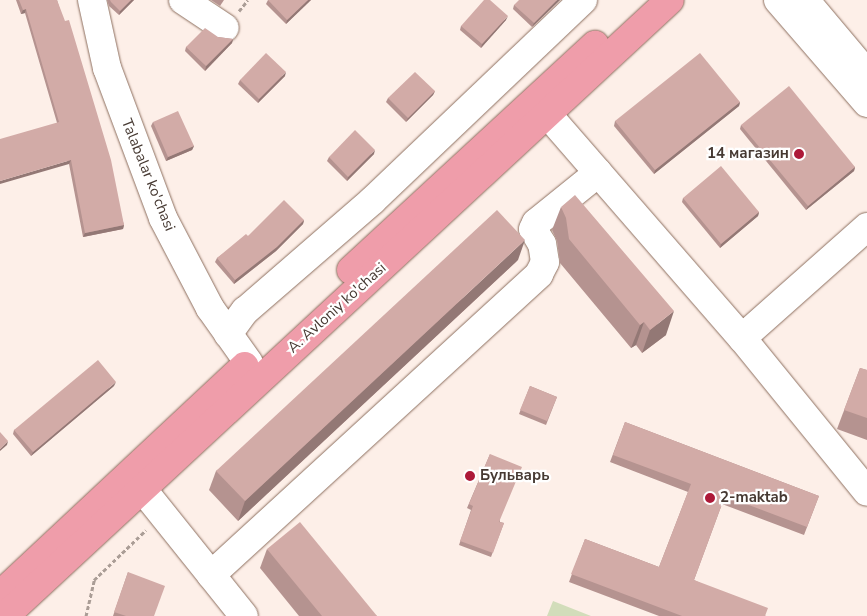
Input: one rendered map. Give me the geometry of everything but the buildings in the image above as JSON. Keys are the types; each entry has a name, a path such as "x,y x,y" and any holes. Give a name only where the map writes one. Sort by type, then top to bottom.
{"main road":[{"name":"A. Avloniy ko'chasi","path":"0,595 644,0"},
{"name":"A. Avloniy ko'chasi","path":"5,616 670,0"}],"street":[{"name":"Talabalar ko'chasi","path":"92,0 107,68 163,218 210,308 250,363"},
{"path":"183,0 225,28"},
{"path":"228,334 245,311 373,200 582,0"},
{"path":"778,0 867,103"},
{"path":"805,0 867,74"},
{"path":"548,115 742,338 867,492"},
{"path":"210,576 539,274 545,262 542,244 532,229 536,223 598,173"},
{"path":"742,338 867,227"},
{"path":"837,455 867,465"},
{"path":"143,490 210,576 244,616"}],"path":[{"path":"86,616 94,580 162,515"}],"green space":[{"path":"553,601 591,616 547,616"}],"place":[{"name":"14 магазин","path":"799,154"},
{"name":"Бульварь","path":"470,476"},
{"name":"2-maktab","path":"710,498"}]}
